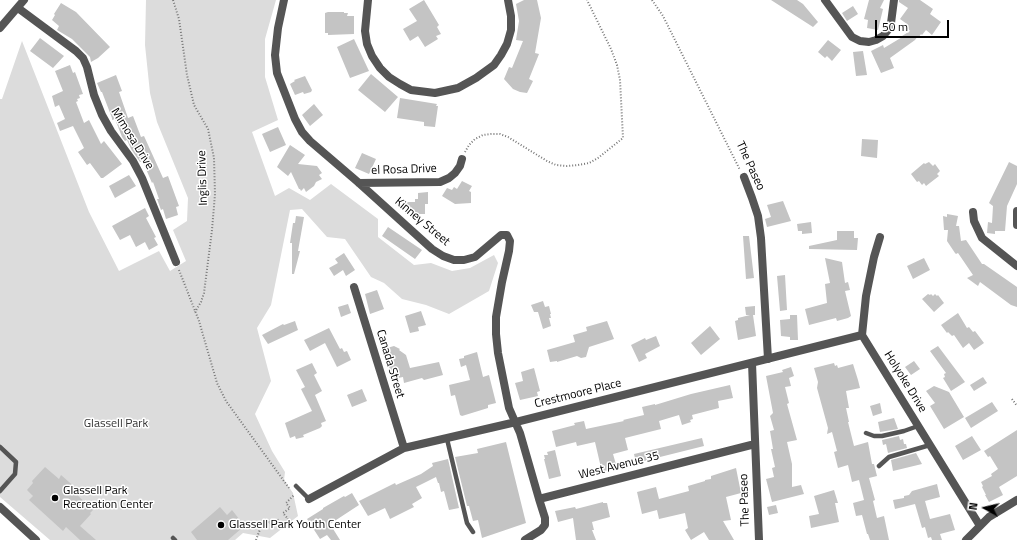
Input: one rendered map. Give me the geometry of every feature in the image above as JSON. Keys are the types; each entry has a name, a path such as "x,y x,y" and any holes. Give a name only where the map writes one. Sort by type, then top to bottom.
{"street":[{"path":"0,28 24,0"},
{"name":"Kinney Street","path":"284,0 278,28 275,62 277,73 295,119 302,132 310,141 432,249 444,256 454,260 464,260 474,257 501,235 507,235 510,241 509,251 498,300 496,334 502,378 509,408 520,432 539,499"},
{"path":"368,0 365,31 367,44 372,56 380,68 389,77 411,90 435,93 458,88 486,72 501,55 507,44 510,30 511,16 508,0"},
{"path":"825,0 852,37 860,41 868,42 883,36 888,30 891,23 894,0"},
{"name":"Mimosa Drive","path":"18,8 76,51 83,58 87,67 94,95 102,115 110,131 133,161 142,178 176,262"},
{"name":"el Rosa Drive","path":"359,183 440,182 449,178 455,173 460,166 462,159"},
{"name":"The Paseo","path":"744,177 758,216 761,238 768,359"},
{"path":"1017,211 1017,225"},
{"path":"973,212 974,221 982,238 1017,266"},
{"path":"862,335 866,296 874,256 880,237"},
{"name":"Canada Street","path":"354,287 404,448"},
{"name":"Crestmoore Place","path":"309,499 404,448 516,422 862,335"},
{"name":"Holyoke Drive","path":"862,335 980,526"},
{"name":"The Paseo","path":"752,363 759,540"},
{"name":"West Avenue 35","path":"539,499 755,444"},
{"path":"525,540 541,530 545,525 545,518 539,499"},
{"path":"966,540 989,517 1017,500"},
{"path":"0,508 36,540"}],"lane":[{"path":"866,433 874,436 882,436 918,426"},
{"path":"447,439 467,523 473,532"},
{"path":"879,466 889,457 930,445"},
{"path":"0,448 16,462 15,474 0,491"},
{"path":"296,486 309,499"}],"path":[{"name":"Inglis Drive","path":"172,0 179,19 187,75 194,105 208,129 214,158 215,194 212,230 204,293 195,312"},
{"path":"462,159 469,145 475,139 483,135 500,134 508,137 556,165 578,166 589,163 598,158 623,138 620,80 617,65 611,49 587,0"},
{"name":"The Paseo","path":"652,0 663,16 744,177"},
{"path":"176,262 195,312 217,383 226,401 291,490 296,486"},
{"path":"1012,399 1017,406"},
{"path":"256,540 262,524 266,520 270,524 277,519 281,525 288,519 283,513 290,508 286,503 294,495"}],"green space":[{"name":"Glassell Park","path":"146,0 276,0 265,39 265,77 278,120 252,132 275,196 289,188 310,200 331,184 378,219 378,237 414,265 431,263 452,271 470,268 494,255 498,263 489,291 449,314 426,305 402,299 384,283 371,277 345,239 327,237 302,209 290,210 271,305 257,328 271,381 255,414 272,451 285,472 284,480 293,493 298,516 270,538 243,533 235,540 50,540 0,497 0,99 2,99 22,41 89,212 119,271 159,251 170,271 186,261 173,230 187,221 188,198 157,122 150,93 145,45"}],"building":[{"path":"424,0 439,25 437,27 441,34 436,36 438,39 425,47 418,36 410,41 403,29 417,21 409,9"},
{"path":"524,0 537,0 541,18 535,53 539,54 529,79 533,81 527,93 513,89 504,79 509,67 512,68 523,41 516,40 519,21 516,4"},
{"path":"771,0 797,0 803,4 818,22 813,27"},
{"path":"869,0 884,0 880,8 883,9 878,30 867,28 868,20 864,19"},
{"path":"899,0 920,0 933,9 930,14 941,22 932,35 926,30 922,35 921,34 919,37 918,36 915,40 890,58 894,68 881,73 871,51 883,45 884,48 910,31 906,26 907,24 900,19 908,8 899,2"},
{"path":"61,3 76,12 110,47 98,58 91,62 90,57 72,39 57,30 59,26 52,20"},
{"path":"853,6 858,14 847,21 842,13"},
{"path":"344,12 348,13 347,16 354,16 354,34 328,35 328,33 325,33 325,13"},
{"path":"40,38 64,56 53,68 30,51"},
{"path":"354,39 369,71 350,78 337,47"},
{"path":"828,40 841,50 832,61 827,56 825,58 818,52"},
{"path":"863,51 867,75 856,76 853,52"},
{"path":"70,65 73,73 75,72 83,94 79,95 80,98 77,99 78,101 76,102 84,123 89,120 101,144 104,141 122,164 103,178 101,178 90,163 87,165 78,152 84,148 73,126 60,131 57,123 65,119 59,105 55,107 52,96 63,91 55,71"},
{"path":"371,74 398,97 385,112 358,90"},
{"path":"116,75 122,91 119,92 128,118 133,116 141,137 144,136 163,178 168,176 179,206 176,207 178,215 166,219 163,209 161,210 157,199 159,199 153,182 152,183 143,162 140,162 127,140 125,141 122,137 115,119 112,120 102,92 97,83"},
{"path":"305,76 312,90 311,92 304,94 303,92 295,95 290,84 295,81 294,80"},
{"path":"400,98 437,104 435,127 424,126 424,122 397,118"},
{"path":"314,104 323,115 310,126 302,115"},
{"path":"278,127 286,145 270,152 262,134"},
{"path":"862,139 878,140 877,158 861,156"},
{"path":"290,145 305,155 298,164 317,166 322,173 319,175 322,179 316,182 314,186 306,192 304,188 301,191 299,189 291,172 288,176 277,167"},
{"path":"362,153 376,159 369,174 355,168"},
{"path":"929,162 933,166 935,164 940,171 937,174 939,176 926,186 924,183 922,185 919,181 917,182 911,174 924,163"},
{"path":"1009,162 1017,166 1017,184 1007,206 1005,231 995,231 995,234 987,233 988,222 992,223 993,206 989,203"},
{"path":"129,175 136,186 115,198 109,186"},
{"path":"462,181 472,186 469,191 471,192 471,203 455,204 442,196 447,188 452,190 454,187 457,189"},
{"path":"428,192 428,204 425,204 425,214 419,214 419,217 411,217 411,214 405,214 405,202 415,202 415,199 418,199 418,193"},
{"path":"783,201 791,221 767,227 765,219 771,217 767,205"},
{"path":"145,208 149,216 146,218 156,237 154,238 158,245 149,250 145,242 136,247 130,235 120,240 112,226"},
{"path":"947,214 958,216 956,226 959,226 961,241 966,240 982,264 1017,287 1017,307 1011,305 980,282 978,286 967,278 973,275 958,253 955,253 947,241 948,230 944,230 943,216 947,217"},
{"path":"296,216 304,217 298,251 300,251 294,274 292,274 292,243 290,243 293,223 295,223"},
{"path":"811,222 812,233 802,234 802,231 798,231 797,224"},
{"path":"388,227 422,250 415,259 382,236"},
{"path":"837,231 854,231 854,238 858,238 857,250 809,249 809,246 837,240"},
{"path":"743,236 749,236 754,278 746,279"},
{"path":"344,253 355,270 346,276 343,270 334,276 329,268 338,263 335,259"},
{"path":"825,258 842,262 845,283 848,282 850,290 845,291 851,316 837,321 836,318 809,325 805,309 827,303 825,284 830,283"},
{"path":"924,258 930,270 913,279 907,266"},
{"path":"785,275 787,310 780,311 777,276"},
{"path":"377,290 384,309 370,314 365,294"},
{"path":"928,294 933,296 935,294 937,296 938,295 944,303 934,312 922,299"},
{"path":"543,301 545,307 549,306 551,326 543,329 538,312 534,312 531,305"},
{"path":"348,304 351,313 341,317 338,307"},
{"path":"755,306 755,315 753,315 756,336 738,340 735,321 738,320 738,318 750,315 746,315 745,307"},
{"path":"421,311 426,325 418,327 419,331 410,333 405,316"},
{"path":"958,313 967,328 969,327 973,332 975,331 984,343 974,350 969,343 963,348 954,335 952,336 948,332 947,333 941,325"},
{"path":"790,315 797,315 798,340 790,340 790,337 781,336 780,320 790,319"},
{"path":"295,321 298,330 268,344 262,335 283,324 284,325"},
{"path":"607,321 614,339 589,347 586,357 581,358 577,356 557,362 550,362 547,350 575,342 573,335 587,331 586,327"},
{"path":"710,326 720,339 701,355 691,343"},
{"path":"329,328 340,349 342,348 344,352 347,351 351,360 337,367 325,343 310,351 304,340"},
{"path":"656,336 660,346 645,354 647,358 639,362 631,345 645,338 646,340"},
{"path":"394,346 406,355 410,368 439,362 443,375 424,380 422,378 404,383 403,377 393,379 388,364 390,363 386,350 388,350 387,348"},
{"path":"938,346 965,382 951,391 943,378 945,377 944,374 946,373 930,351"},
{"path":"477,352 483,377 489,375 496,403 488,405 488,408 462,416 460,415 455,395 451,396 449,385 470,380 466,365 461,367 459,359"},
{"path":"914,361 920,369 911,375 905,367"},
{"path":"312,363 317,373 314,375 322,391 315,395 326,421 321,423 322,426 320,428 303,435 304,437 296,439 295,436 290,438 285,423 312,411 301,389 305,387 296,370"},
{"path":"834,363 838,368 853,364 858,380 860,388 846,391 849,408 846,408 848,422 854,446 868,442 872,464 874,464 877,476 869,478 875,500 873,501 877,518 884,516 889,540 870,540 862,515 856,516 853,503 864,500 859,480 852,482 848,465 838,468 834,452 837,451 832,432 827,434 828,428 817,388 818,382 814,368"},
{"path":"791,367 794,376 789,378 791,386 785,387 789,403 787,404 797,440 787,442 792,464 792,487 801,485 804,494 772,502 766,479 774,477 772,468 775,467 771,449 773,449 770,431 774,430 770,416 773,413 766,376 783,372 782,370"},
{"path":"534,368 540,391 537,392 538,396 520,400 515,383 523,381 521,372"},
{"path":"983,377 987,383 974,391 970,385"},
{"path":"730,385 733,398 718,401 719,408 692,415 693,419 690,420 691,422 682,425 679,415 659,421 661,429 625,438 628,450 613,454 617,468 602,472 595,442 577,446 576,442 556,447 552,431 575,425 574,423 584,421 586,429 624,421 623,420 644,415 642,407 655,405 691,394"},
{"path":"934,386 949,392 964,417 944,429 930,406 935,403 926,391"},
{"path":"362,389 367,401 352,407 347,395"},
{"path":"992,402 998,411 971,428 965,418"},
{"path":"880,403 882,413 873,416 870,406"},
{"path":"894,418 898,429 880,432 878,422"},
{"path":"1017,430 1017,476 999,487 1003,495 989,502 981,482 992,476 991,474 998,469 990,456 988,457 984,451"},
{"path":"899,436 900,440 903,439 907,448 888,453 886,444 883,445 882,440"},
{"path":"972,436 981,450 963,460 955,446"},
{"path":"702,438 704,446 636,463 634,454"},
{"path":"506,442 526,523 482,538 478,520 473,521 469,506 467,506 455,457 478,453 477,449"},
{"path":"555,450 561,476 549,479 544,455 548,455 547,452"},
{"path":"916,453 922,464 893,471 891,460"},
{"path":"448,459 459,508 449,510 444,491 441,492 436,477 416,487 422,498 412,504 414,507 390,519 385,508 368,516 359,501 395,483 396,485 421,474 433,466 432,463"},
{"name":"Glassell Park Recreation Center","path":"45,467 59,479 61,475 77,489 74,492 93,510 80,526 96,540 80,540 66,527 63,531 29,500 33,496 27,490 33,483 32,481"},
{"path":"736,468 741,493 726,497 731,520 723,521 734,540 709,540 704,532 691,540 685,530 688,528 685,513 659,519 657,510 642,514 637,492 656,487 659,499 689,491 688,486 711,479 711,476"},
{"path":"937,484 940,497 925,501 930,519 950,514 955,530 940,534 942,540 932,540 931,537 928,538 925,527 922,528 915,504 895,509 893,500 904,498 904,496 909,495 912,491"},
{"path":"834,490 838,503 835,503 839,522 811,528 809,516 819,514 814,496"},
{"path":"352,493 359,505 330,524 340,540 331,540 327,535 320,539 307,519 323,508"},
{"path":"603,502 607,503 610,517 592,522 594,530 592,530 596,540 576,540 573,518 558,522 555,511 575,507 576,509"},
{"path":"776,505 778,513 769,515 767,507"},
{"name":"Glassell Park Youth Center","path":"220,507 227,515 232,510 243,524 241,526 242,528 228,540 197,540 191,532"}],"place":[{"name":"Glassell Park Recreation Center","path":"55,498"},
{"name":"Glassell Park Youth Center","path":"221,525"}]}
